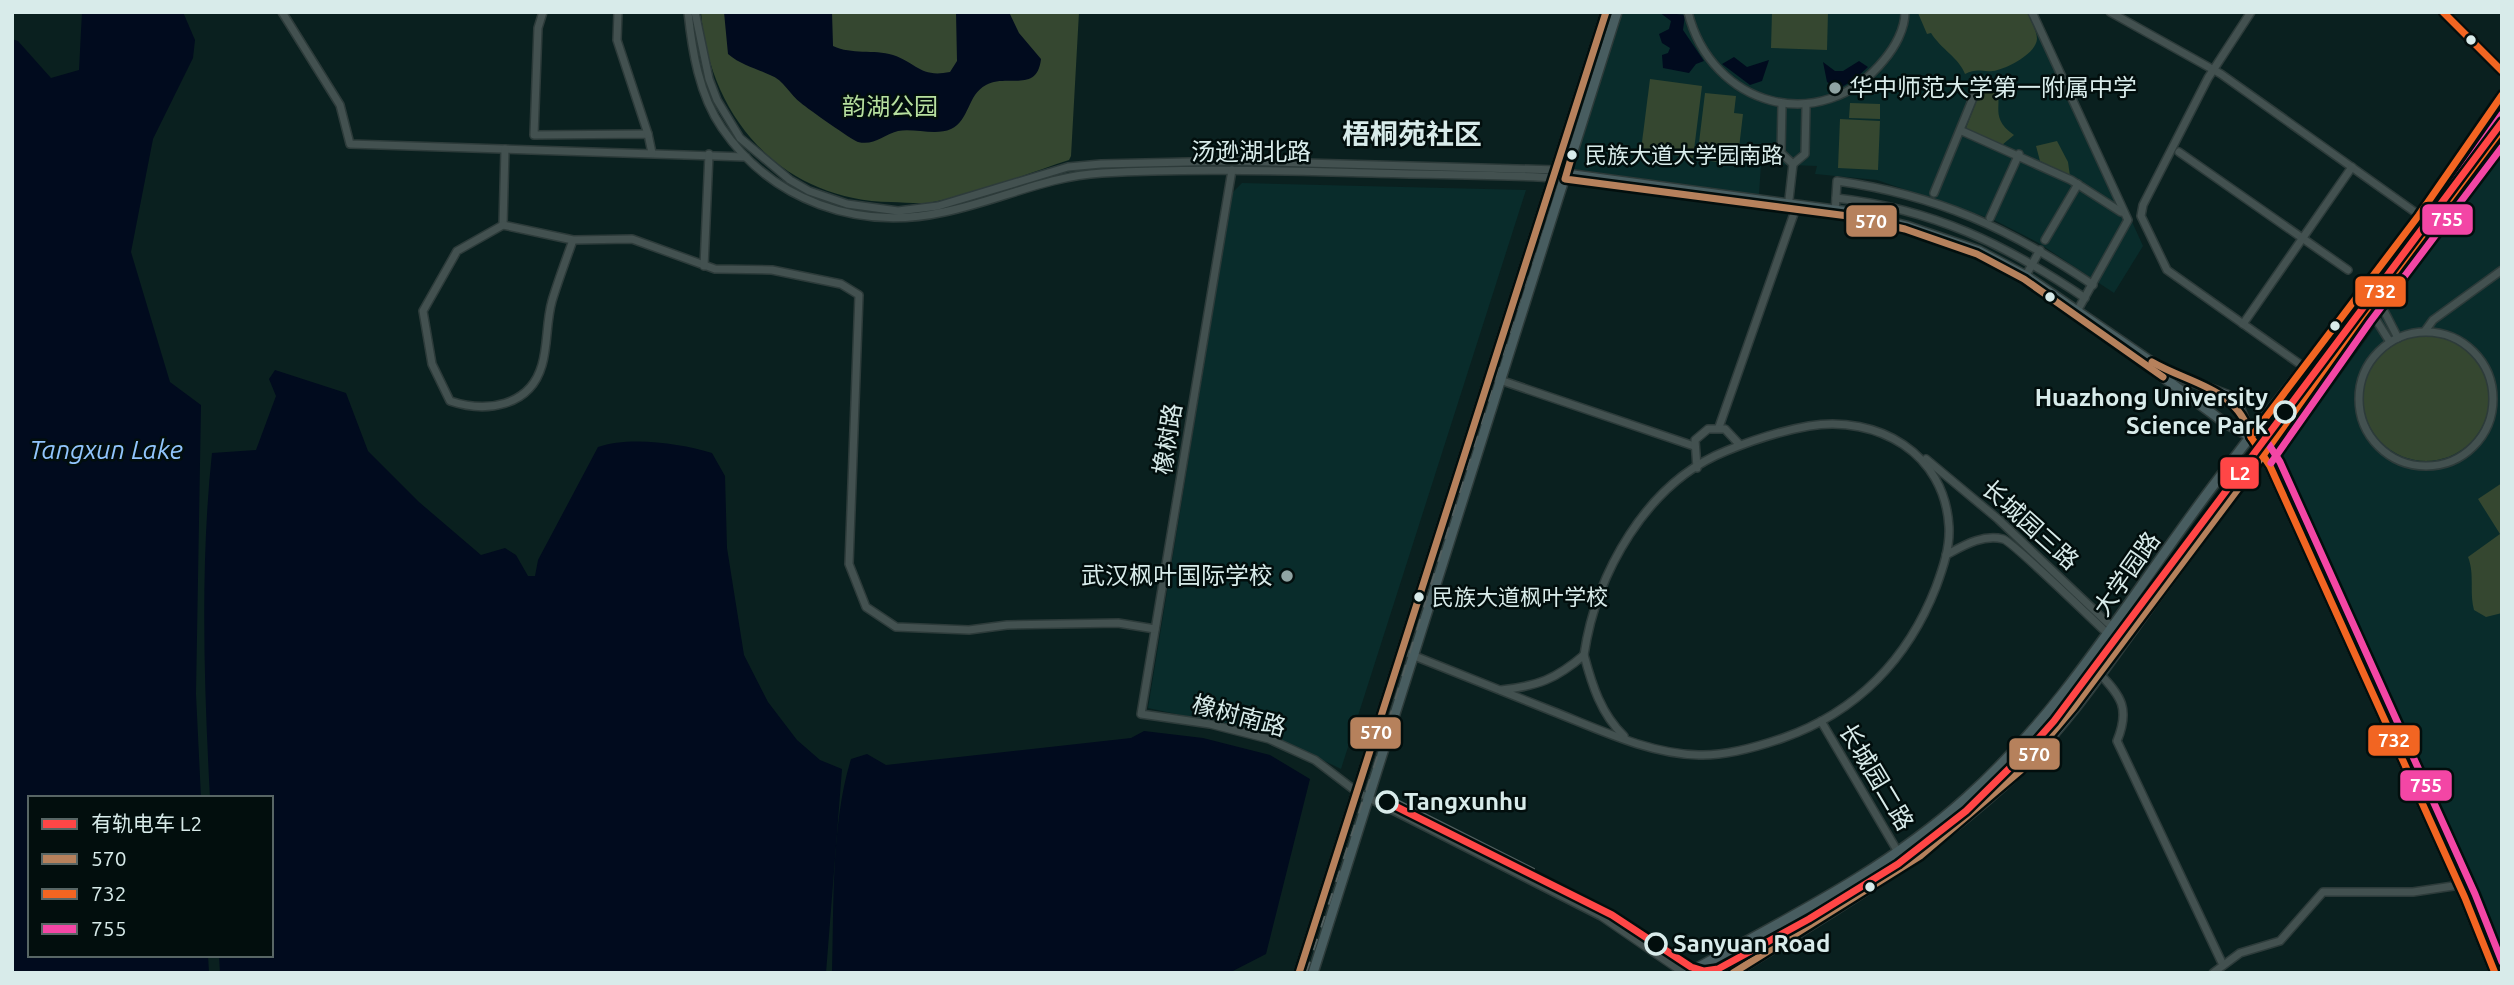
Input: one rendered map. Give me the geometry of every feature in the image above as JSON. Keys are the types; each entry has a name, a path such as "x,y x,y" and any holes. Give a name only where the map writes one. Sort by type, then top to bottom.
{"main road":[{"path":"1313,973 1502,381 1606,12"},
{"path":"1299,973 1490,377 1617,12"},
{"path":"2443,12 2502,71"},
{"name":"大学园路","path":"1686,973 1815,903 1898,852 1957,806 2010,757 2110,631 2218,478 2419,215 2502,95"},
{"name":"大学园路","path":"1733,973 1893,875 1945,837 2021,770 2099,673 2262,457 2361,316 2502,129"},
{"name":"汤逊湖北路","path":"1561,175 1835,212 1905,229 1977,254 2025,277 2166,372 2227,396 2238,404 2251,438 2270,466 2460,885 2495,973"},
{"name":"汤逊湖北路","path":"2077,312 2225,423 2251,438"}],"street":[{"path":"282,12 340,106 350,144 746,157 753,150"},
{"path":"543,12 538,28 534,135 648,134"},
{"path":"618,12 617,40 652,153"},
{"name":"汤逊湖北路","path":"688,12 701,82 721,127 746,157 770,178 803,200 847,214 899,219 944,212 1057,178 1101,173 1231,170 1561,175"},
{"name":"汤逊湖北路","path":"695,12 702,58 717,100 740,138 790,180 826,199 898,211 971,198 1068,167 1101,164 1232,161 1561,175"},
{"path":"1688,12 1695,36 1717,65 1745,92 1782,104 1807,106 1837,99 1858,87 1892,50 1905,22 1905,12"},
{"path":"2032,12 2128,220"},
{"path":"2110,12 2213,70 2419,215"},
{"path":"2251,12 2213,70 2143,205 2141,216 2167,270 2304,367"},
{"path":"1934,193 1962,131 1980,81"},
{"path":"1719,427 1792,207 1793,164 1781,153 1782,104"},
{"path":"1793,164 1805,154 1807,106"},
{"path":"1962,131 2019,154 2078,184 2119,210 2128,220"},
{"path":"503,225 505,149"},
{"path":"2179,152 2348,270"},
{"path":"704,266 709,154"},
{"path":"1990,218 2019,154"},
{"path":"2242,324 2352,167"},
{"name":"橡树路","path":"1141,714 1231,170"},
{"path":"1835,212 1837,181 1890,189 1988,223 2040,250 2093,285"},
{"path":"2045,240 2078,184"},
{"path":"1836,198 1882,203 1978,234 2033,263 2085,298"},
{"path":"2077,312 2128,220"},
{"path":"573,240 551,303 542,366 532,384 516,402 471,408 450,401 432,364 423,311 457,251 503,225 573,240 632,239 715,270 772,270 841,284 859,295 849,564 866,607 896,627 969,631 1007,625 1118,623 1155,629"},
{"path":"2025,277 2040,250"},
{"path":"2425,331 2433,320 2502,270"},
{"path":"2383,289 2380,303 2394,340"},
{"path":"2361,316 2373,315 2394,340"},
{"path":"2425,331 2454,338 2477,355 2488,371 2493,390 2493,409 2486,431 2472,449 2453,461 2431,466 2408,464 2387,454 2371,439 2361,418 2358,396 2363,373 2375,354 2394,340 2425,331"},
{"path":"1490,377 1694,446"},
{"path":"2493,409 2502,413"},
{"name":"长城园三路","path":"1584,655 1597,596 1617,555 1638,523 1668,490 1697,468 1740,445 1811,425 1871,428 1919,454 1998,519 2110,631"},
{"path":"1719,427 1740,445"},
{"path":"1697,468 1694,446 1700,434 1719,427"},
{"path":"1402,651 1662,751 1701,755 1752,748 1807,730 1844,708 1881,679 1906,648 1927,612 1946,555 1949,527 1941,486 1919,454"},
{"name":"长城园三路","path":"1946,555 1968,543 1987,538 2012,542 2110,631"},
{"path":"1501,690 1536,686 1563,673 1584,655 1599,701 1613,725 1628,739"},
{"path":"2099,673 2120,699 2125,721 2117,741 2223,965"},
{"name":"橡树南路","path":"1141,714 1210,724 1269,739 1327,766 1357,792 1601,916 1686,973"},
{"name":"长城园二路","path":"1821,721 1898,852"},
{"path":"2213,973 2240,953 2280,941 2323,892 2413,892 2460,885"}],"shaded area":[{"name":"华中师范大学第一附属中学","path":"1622,12 2037,12 2143,246 2114,293 2037,242 1994,220 1877,180 1815,174 1817,166 1761,164 1759,195 1572,169"},
{"path":"2502,151 2501,973 2467,883 2275,466"},
{"name":"武汉枫叶国际学校","path":"1242,183 1526,190 1341,769 1269,734 1148,708 1232,193"}],"green space":[{"name":"韵湖公园","path":"701,12 1079,12 1071,156 1069,160 998,184 928,203 852,198 816,186 785,169 758,146 736,118 719,86 707,51"},
{"path":"1772,12 1828,12 1827,50 1771,48"},
{"path":"2027,12 2037,36 2032,50 2020,60 1999,70 1965,74 1959,63 1931,33 1927,34 1918,13"},
{"path":"1650,79 1702,86 1693,158 1641,150"},
{"path":"1991,86 1998,96 2001,121 2014,135 2002,145 1966,128 1982,87"},
{"path":"1705,93 1736,96 1734,113 1743,114 1737,165 1697,159"},
{"path":"1850,103 1880,104 1880,119 1849,118"},
{"path":"1840,119 1880,121 1878,170 1838,168"},
{"path":"2057,141 2068,162 2070,176 2040,161 2036,146"},
{"path":"2426,335 2450,340 2470,354 2484,374 2489,398 2484,422 2470,442 2450,456 2426,461 2402,456 2382,442 2368,422 2363,398 2368,374 2382,354 2402,340"},
{"path":"2502,483 2502,613 2486,617 2474,610 2468,557 2500,534 2478,499"}],"water":[{"name":"Tangxun Lake","path":"82,12 183,12 195,40 193,58 153,139 131,252 170,382 201,405 196,694 201,796 28,796 28,957 208,957 209,973 12,973 12,39 18,41 51,78 79,70"},
{"path":"724,12 832,12 833,46 893,55 925,71 940,73 950,72 957,61 956,12 1009,12 1019,33 1041,59 1034,76 1020,81 994,82 980,89 962,120 951,129 939,132 898,131 864,143 858,142 805,106 775,77 743,64 728,54"},
{"path":"1659,12 1685,15 1683,30 1704,61 1696,64 1689,73 1663,68 1662,55 1668,53 1670,48 1662,43 1659,34 1669,29 1671,21"},
{"path":"1734,57 1747,67 1769,60 1762,81 1750,85 1722,64"},
{"path":"1859,61 1868,67 1854,80 1838,89 1827,82 1823,62 1835,71 1843,71"},
{"path":"275,370 346,393 368,451 419,502 481,555 505,548 516,555 528,576 535,576 538,560 598,447 639,441 685,446 712,453 725,476 727,548 744,655 768,702 797,740 820,760 842,769 826,973 220,973 219,957 273,957 273,796 210,796 204,625 212,453 256,450 276,396 269,379"},
{"path":"1144,731 1203,738 1270,755 1310,779 1266,954 1229,973 832,973 837,837 851,759 867,754 886,765 1131,738"}],"tram line":[{"name":"L2","path":"1387,802 1612,915 1691,967 1704,971 1718,969 1809,919 1898,864 1966,811 2054,721 2502,122"},
{"path":"1391,797 1534,869"}],"railway":[{"path":"1306,973 1375,764 1610,12"}],"transit line":[{"name":"570","path":"1299,973 1606,12"},
{"name":"732","path":"2443,12 2502,71"},
{"name":"732","path":"2495,973 2465,898 2270,466 2251,437 2419,215 2502,95"},
{"name":"755","path":"2502,114 2427,221 2264,437 2280,462 2475,894 2502,962"},
{"name":"732","path":"2262,457 2362,316 2502,129"},
{"name":"755","path":"2271,463 2370,322 2502,147"},
{"name":"570","path":"1572,155 1565,179 1848,216 1905,229 1977,254 2024,279 2163,377"},
{"name":"570","path":"2152,362 2224,397 2244,420 2251,437"},
{"name":"570","path":"1733,973 1920,856 2021,770 2074,707 2262,457"}],"place":[{"name":"华中师范大学第一附属中学","path":"1835,88"},
{"name":"民族大道大学园南路","path":"1572,155"},
{"name":"Huazhong University Science Park","path":"2285,412"},
{"name":"武汉枫叶国际学校","path":"1287,576"},
{"name":"民族大道枫叶学校","path":"1419,597"},
{"name":"Tangxunhu","path":"1387,802"},
{"name":"Sanyuan Road","path":"1656,944"}],"district":[{"name":"梧桐苑社区","path":"1412,134"}]}
